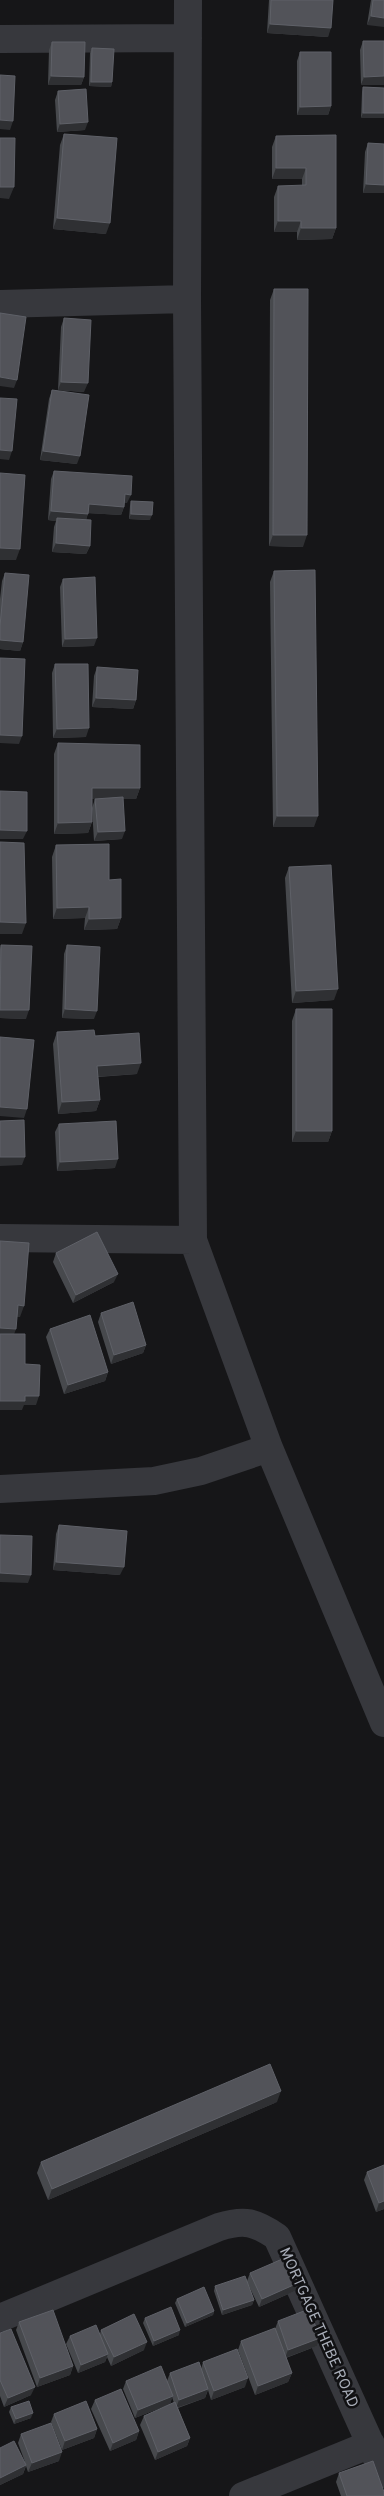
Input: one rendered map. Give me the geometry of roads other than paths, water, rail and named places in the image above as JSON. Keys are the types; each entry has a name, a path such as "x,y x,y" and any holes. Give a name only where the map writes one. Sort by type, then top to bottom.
{"street":[{"path":"188,0 187,299 193,1240 269,1448 384,1722"},
{"path":"0,40 188,38"},
{"path":"0,304 187,299"},
{"path":"0,1238 193,1240"},
{"path":"0,1489 154,1480 201,1471 269,1448"},
{"name":"MORTGAGE THEBE ROAD","path":"0,2318 219,2227 237,2221 258,2225 277,2237 384,2474"},
{"path":"243,2496 371,2444"}]}
